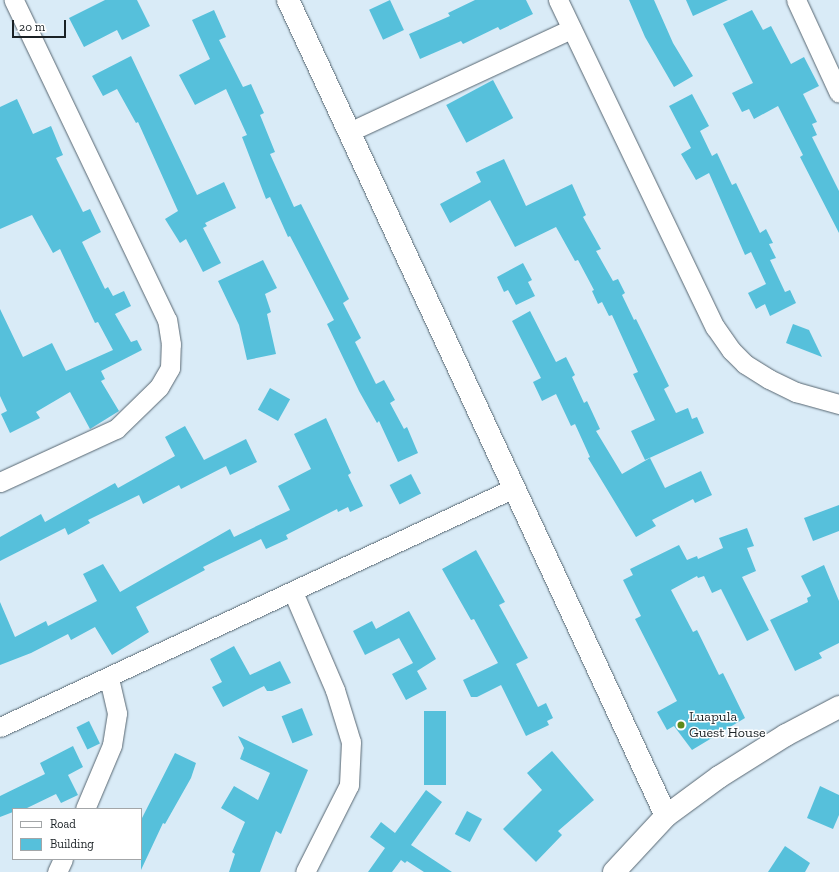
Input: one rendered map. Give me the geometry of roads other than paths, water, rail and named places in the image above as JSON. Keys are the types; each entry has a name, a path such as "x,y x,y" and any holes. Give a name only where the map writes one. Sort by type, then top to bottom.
{"street":[{"path":"0,482 116,429 159,387 170,368 171,344 167,320 14,0"},
{"path":"288,0 666,816"},
{"path":"558,0 715,327 731,350 746,364 769,379 796,392 839,404"},
{"path":"796,0 839,93"},
{"path":"349,132 571,29"},
{"path":"0,727 109,678 514,488"},
{"path":"293,592 335,690 351,742 349,784 305,872"},
{"path":"85,808 112,745 117,713 109,678"},
{"path":"614,872 666,816 725,773 786,735 839,706"},
{"path":"57,872 63,860"}],"place":[{"name":"Luapula Guest House","path":"681,725"}]}
